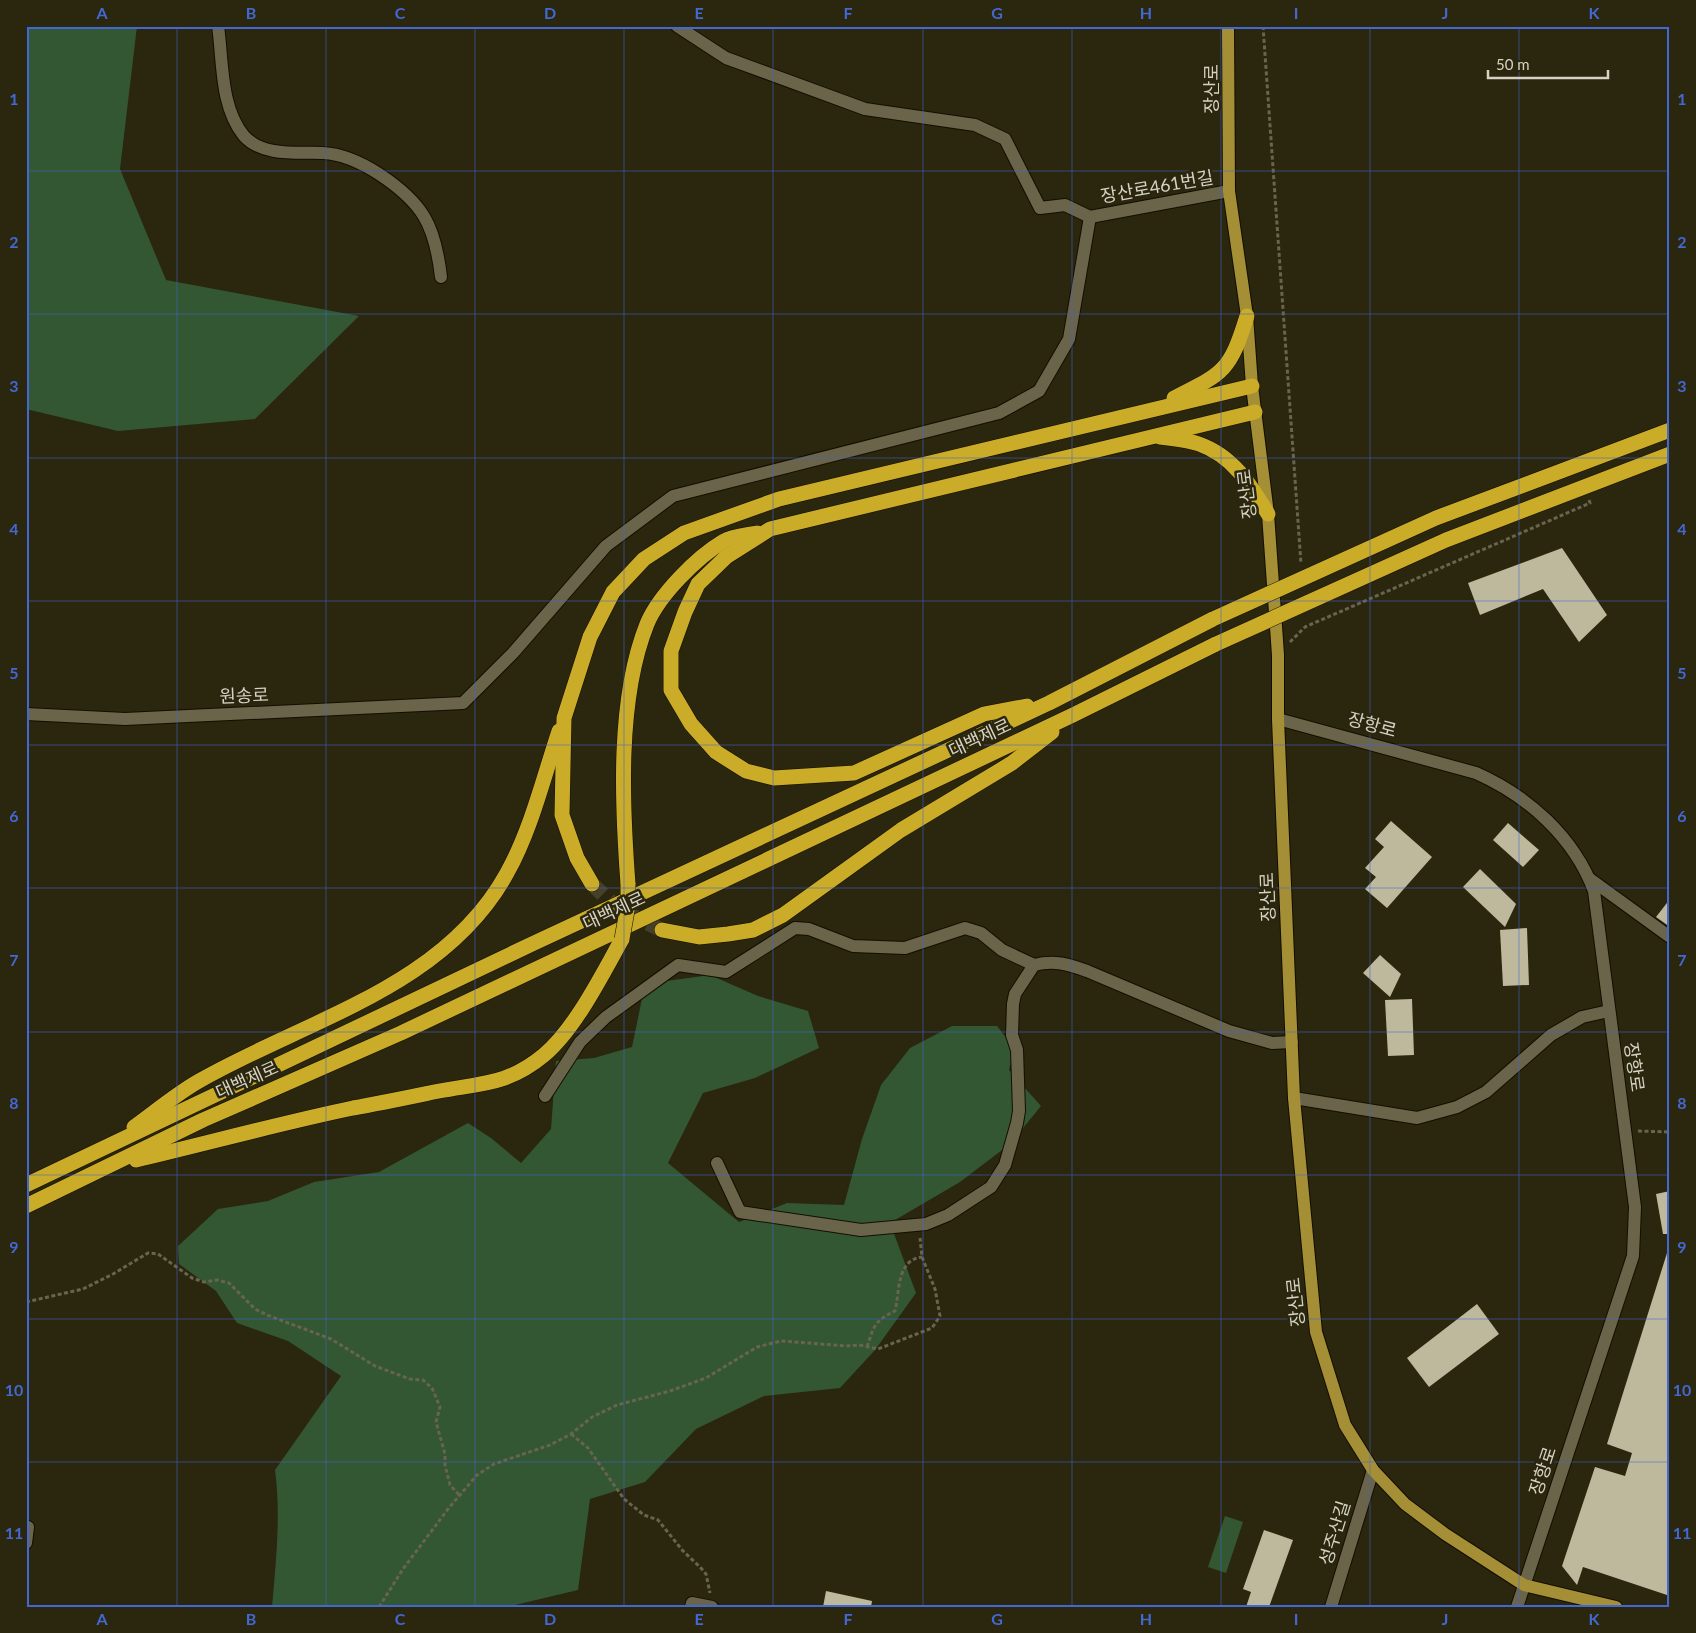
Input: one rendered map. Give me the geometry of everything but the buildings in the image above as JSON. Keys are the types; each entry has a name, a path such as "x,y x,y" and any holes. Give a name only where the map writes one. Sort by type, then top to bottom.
{"highway":[{"path":"1152,408 1202,384 1228,364 1236,350 1247,316"},
{"path":"98,1152 198,1082 404,979 436,957 459,936 507,874 524,839 590,637 613,592 644,559 684,532 779,499 1152,408 1252,386"},
{"path":"108,1166 352,1109 498,1081 523,1070 545,1054 581,1008 622,939 628,905 622,803 624,763 633,674 648,624 678,579 724,540 1255,412"},
{"name":"대백제로","path":"26,1185 1048,703 1214,620 1436,518 1670,430"},
{"path":"1154,436 1198,444 1231,462 1251,485 1268,514"},
{"name":"대백제로","path":"26,1206 203,1120 401,1033 1073,715 1216,644 1446,540 1670,454"},
{"path":"770,529 726,557 698,584 685,612 671,652 671,690 691,724 716,752 746,771 774,778 854,773 984,714 1048,703"},
{"path":"662,930 699,937 728,934 752,930 782,915 901,830 1012,763 1073,715"},
{"path":"564,718 562,815 577,858 592,884"}],"main road":[{"name":"장산로","path":"1228,26 1229,191 1247,316 1252,386 1268,514 1278,655 1278,719 1294,1098 1316,1332 1344,1425 1372,1470 1405,1504 1445,1534 1524,1585 1616,1607"}],"street":[{"path":"218,26 228,106 244,135 254,144 280,152 325,153 356,160 398,187 416,203 429,224 438,249 441,277"},
{"path":"677,26 726,58 865,109 975,125 1005,139 1040,208 1065,205 1090,217"},
{"name":"장산로461번길","path":"1090,217 1229,191"},
{"name":"원송로","path":"26,714 125,719 463,703 513,653 606,546 673,496 999,413 1039,391 1069,339 1090,217"},
{"name":"장항로","path":"1278,719 1476,773 1500,784 1539,811 1574,851 1586,869 1594,891 1635,1207 1633,1256 1517,1607"},
{"path":"1590,879 1670,937"},
{"path":"545,1096 580,1042 606,1017 678,965 726,972 795,928 809,929 853,946 905,948 965,928 982,933 1002,950 1034,965 1046,962 1065,963 1229,1031 1272,1043 1292,1042"},
{"path":"717,1163 740,1212 861,1230 926,1224 970,1203 992,1187 1005,1165 1015,1131 1019,1111 1017,1050 1012,1035 1013,1004 1015,994 1034,965"},
{"path":"1294,1098 1417,1118 1457,1108 1486,1092 1551,1035 1582,1017 1609,1011"},
{"name":"성주산길","path":"1331,1607 1372,1470"},
{"path":"26,1543 28,1527"},
{"path":"691,1607 692,1603 711,1607"}],"path":[{"path":"1263,26 1301,568"},
{"path":"1278,655 1305,626 1590,503 1588,496"},
{"path":"1305,617 1305,626"},
{"path":"1625,1131 1670,1132"},
{"path":"26,1302 83,1289 148,1253 158,1254 192,1278 204,1282 217,1280 229,1283 255,1309 331,1339 376,1366 410,1379 423,1380 432,1388 440,1407 436,1422 450,1485 460,1496"},
{"path":"379,1607 403,1569 460,1496 485,1469 550,1446 571,1434 592,1417 617,1405 670,1391 706,1378 757,1347 768,1343 781,1341 878,1349 932,1328 940,1316 935,1289 922,1257 914,1258 906,1266 897,1290 895,1311 880,1318 874,1326 867,1347"},
{"path":"571,1434 588,1448 624,1499 644,1515 658,1520 683,1552 700,1567 709,1585 711,1607"}],"green space":[{"path":"26,26 137,26 120,169 166,280 359,316 255,419 118,431 26,409"},
{"path":"710,975 758,996 808,1011 819,1048 755,1078 703,1093 668,1163 739,1222 787,1203 844,1205 862,1139 881,1085 910,1048 952,1026 997,1026 1014,1048 1009,1070 1041,1106 1010,1144 960,1182 890,1223 916,1293 875,1350 840,1388 764,1396 696,1429 645,1482 590,1499 578,1590 515,1605 517,1607 272,1607 278,1521 275,1470 341,1376 288,1341 237,1323 216,1291 179,1264 178,1246 218,1209 268,1201 314,1182 379,1172 468,1123 491,1138 521,1163 551,1129 556,1061 594,1058 632,1047 645,984"},
{"path":"1225,1516 1243,1522 1226,1573 1208,1567"}],"tunnel":[{"path":"592,884 618,909 662,930"}]}
